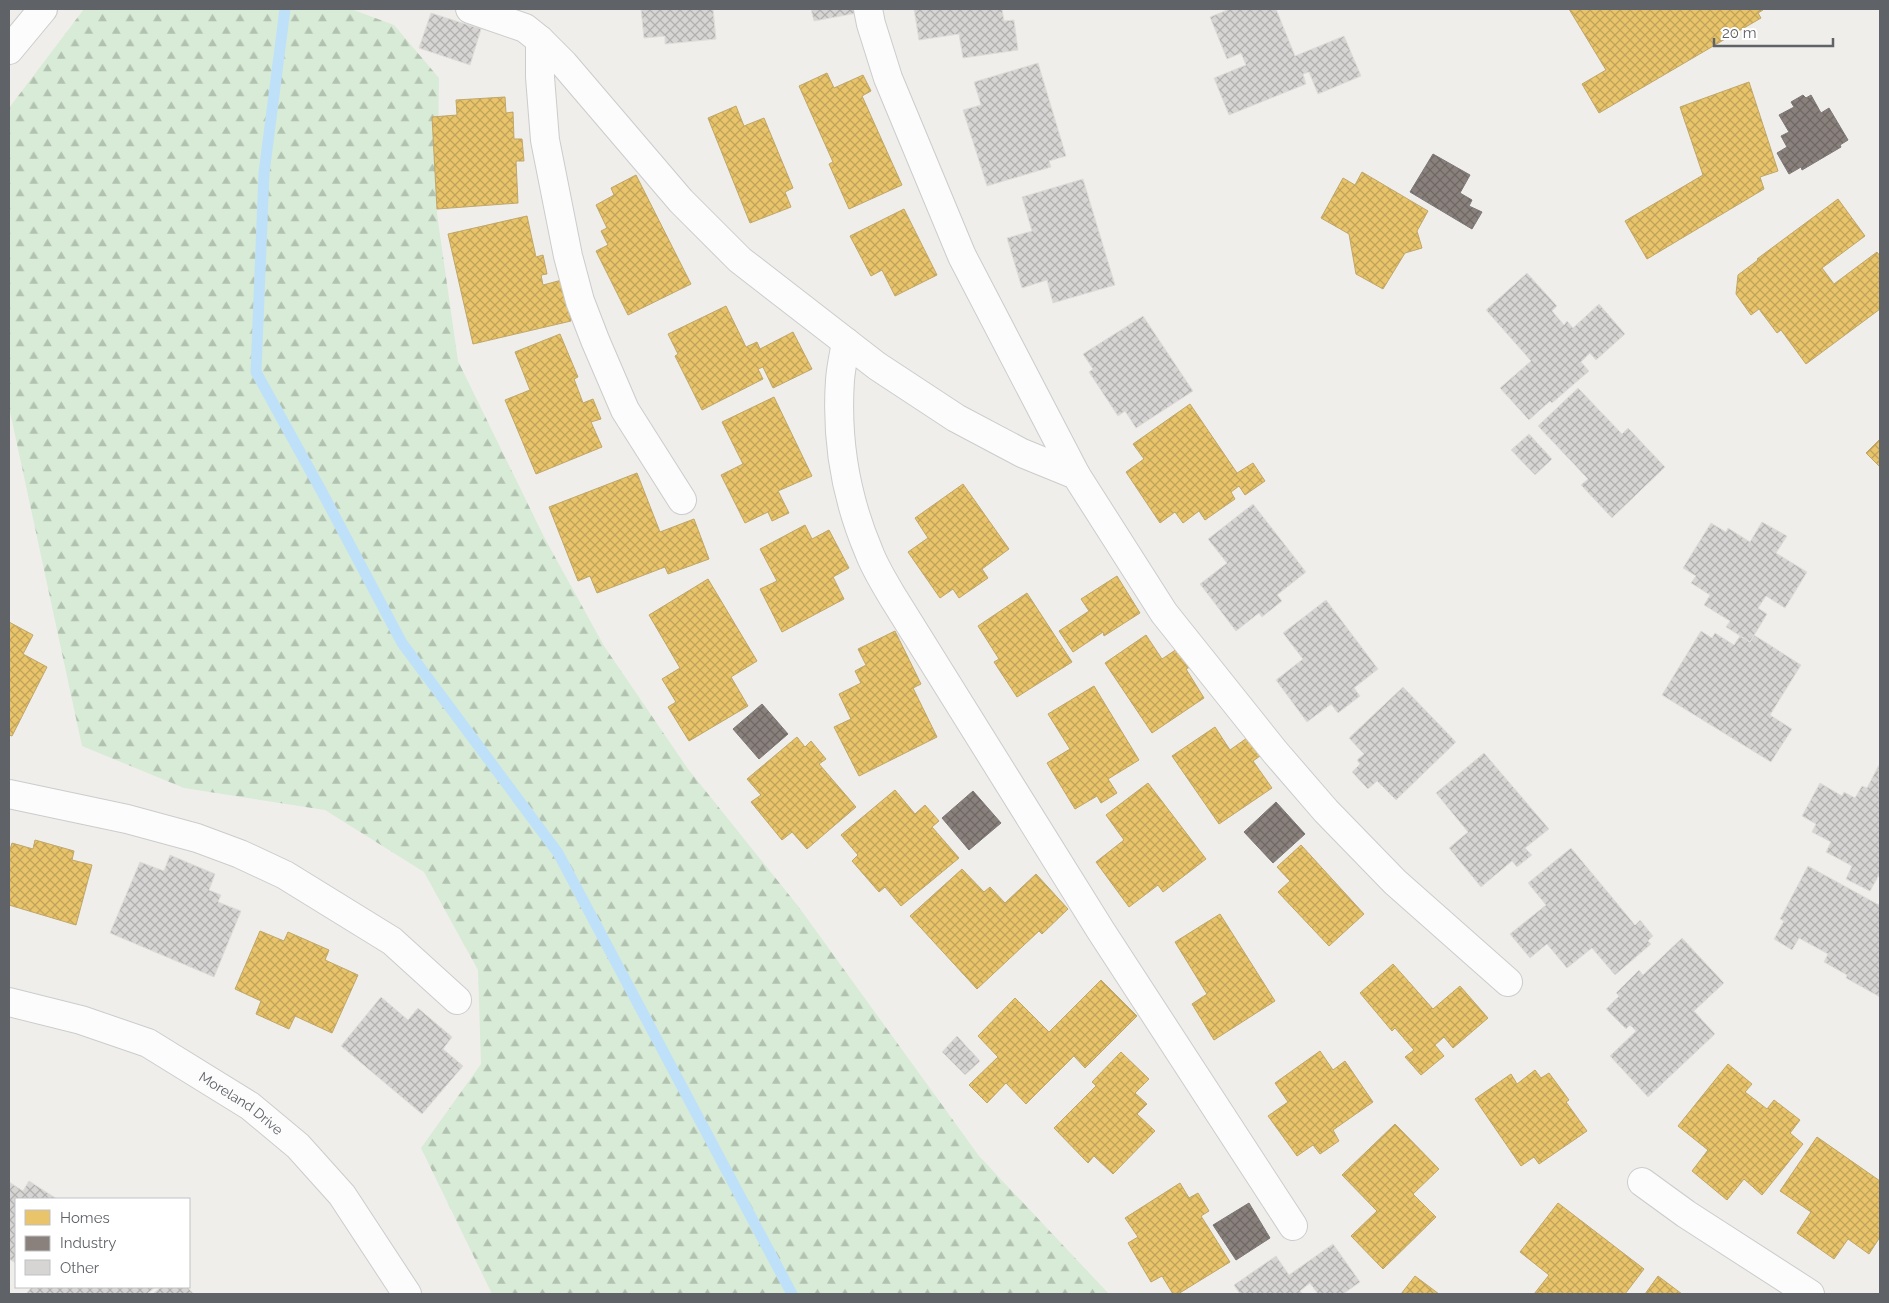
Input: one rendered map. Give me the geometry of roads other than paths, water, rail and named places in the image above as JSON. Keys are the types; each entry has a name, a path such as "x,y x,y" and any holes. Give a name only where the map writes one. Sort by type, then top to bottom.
{"street":[{"path":"9,50 43,9"},
{"path":"470,9 524,28 540,40 564,64 681,201 740,260 877,366 956,418 1022,454 1076,475"},
{"path":"868,9 888,78 962,256 1076,475 1164,613 1326,811 1395,882 1508,982"},
{"path":"540,40 540,77 545,140 568,256 580,301 594,340 625,410 682,500"},
{"path":"846,342 840,379 842,458 852,506 869,554 894,599 1096,922 1293,1226"},
{"path":"9,794 127,819 197,838 240,854 284,876 392,941 457,1000"},
{"name":"Moreland Drive","path":"9,1002 81,1020 148,1043 250,1106 298,1146 342,1195 408,1294"},
{"path":"1642,1182 1686,1214 1810,1294"}],"waterway":[{"path":"285,9 264,173 256,372 402,643 558,853 792,1294"}]}
